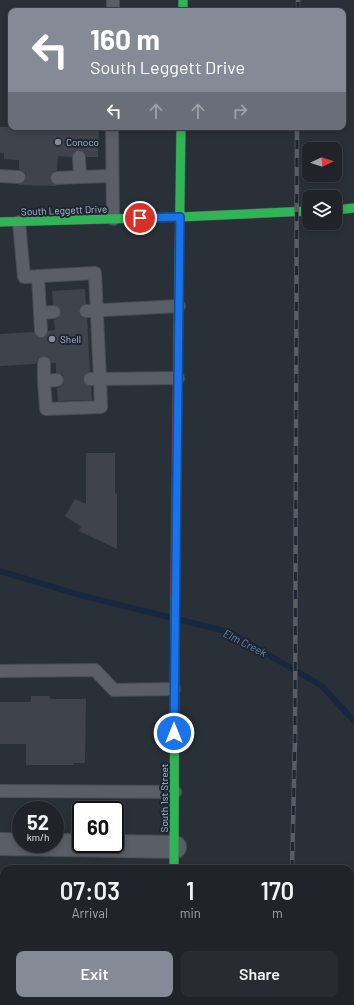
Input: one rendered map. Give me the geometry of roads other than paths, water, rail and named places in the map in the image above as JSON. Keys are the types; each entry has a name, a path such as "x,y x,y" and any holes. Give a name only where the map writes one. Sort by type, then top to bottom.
{"main road":[{"name":"South 1st Street","path":"174,865 174,676 181,130"},
{"path":"342,209 354,208"},
{"name":"South Leggett Drive","path":"0,222 180,217 302,212"}],"street":[{"path":"0,844 175,847"}],"lane":[{"path":"112,130 113,219"},
{"path":"79,157 80,177"},
{"path":"0,176 19,177"},
{"path":"57,178 112,176"},
{"path":"19,222 24,277 95,274 92,310 95,379 101,407 46,409 44,363"},
{"path":"38,276 41,331"},
{"path":"92,310 179,306"},
{"path":"40,313 54,312"},
{"path":"95,379 178,378"},
{"path":"44,381 57,380"},
{"path":"0,671 95,670 114,690 174,689"},
{"path":"0,791 175,792"}],"waterway":[{"name":"Elm Creek","path":"0,571 80,595 229,632 322,686 354,721"}],"railway":[{"path":"298,0 298,8"},
{"path":"292,865 295,740 297,130"}],"place":[{"name":"Conoco","path":"58,142"},
{"name":"Shell","path":"52,339"}]}
